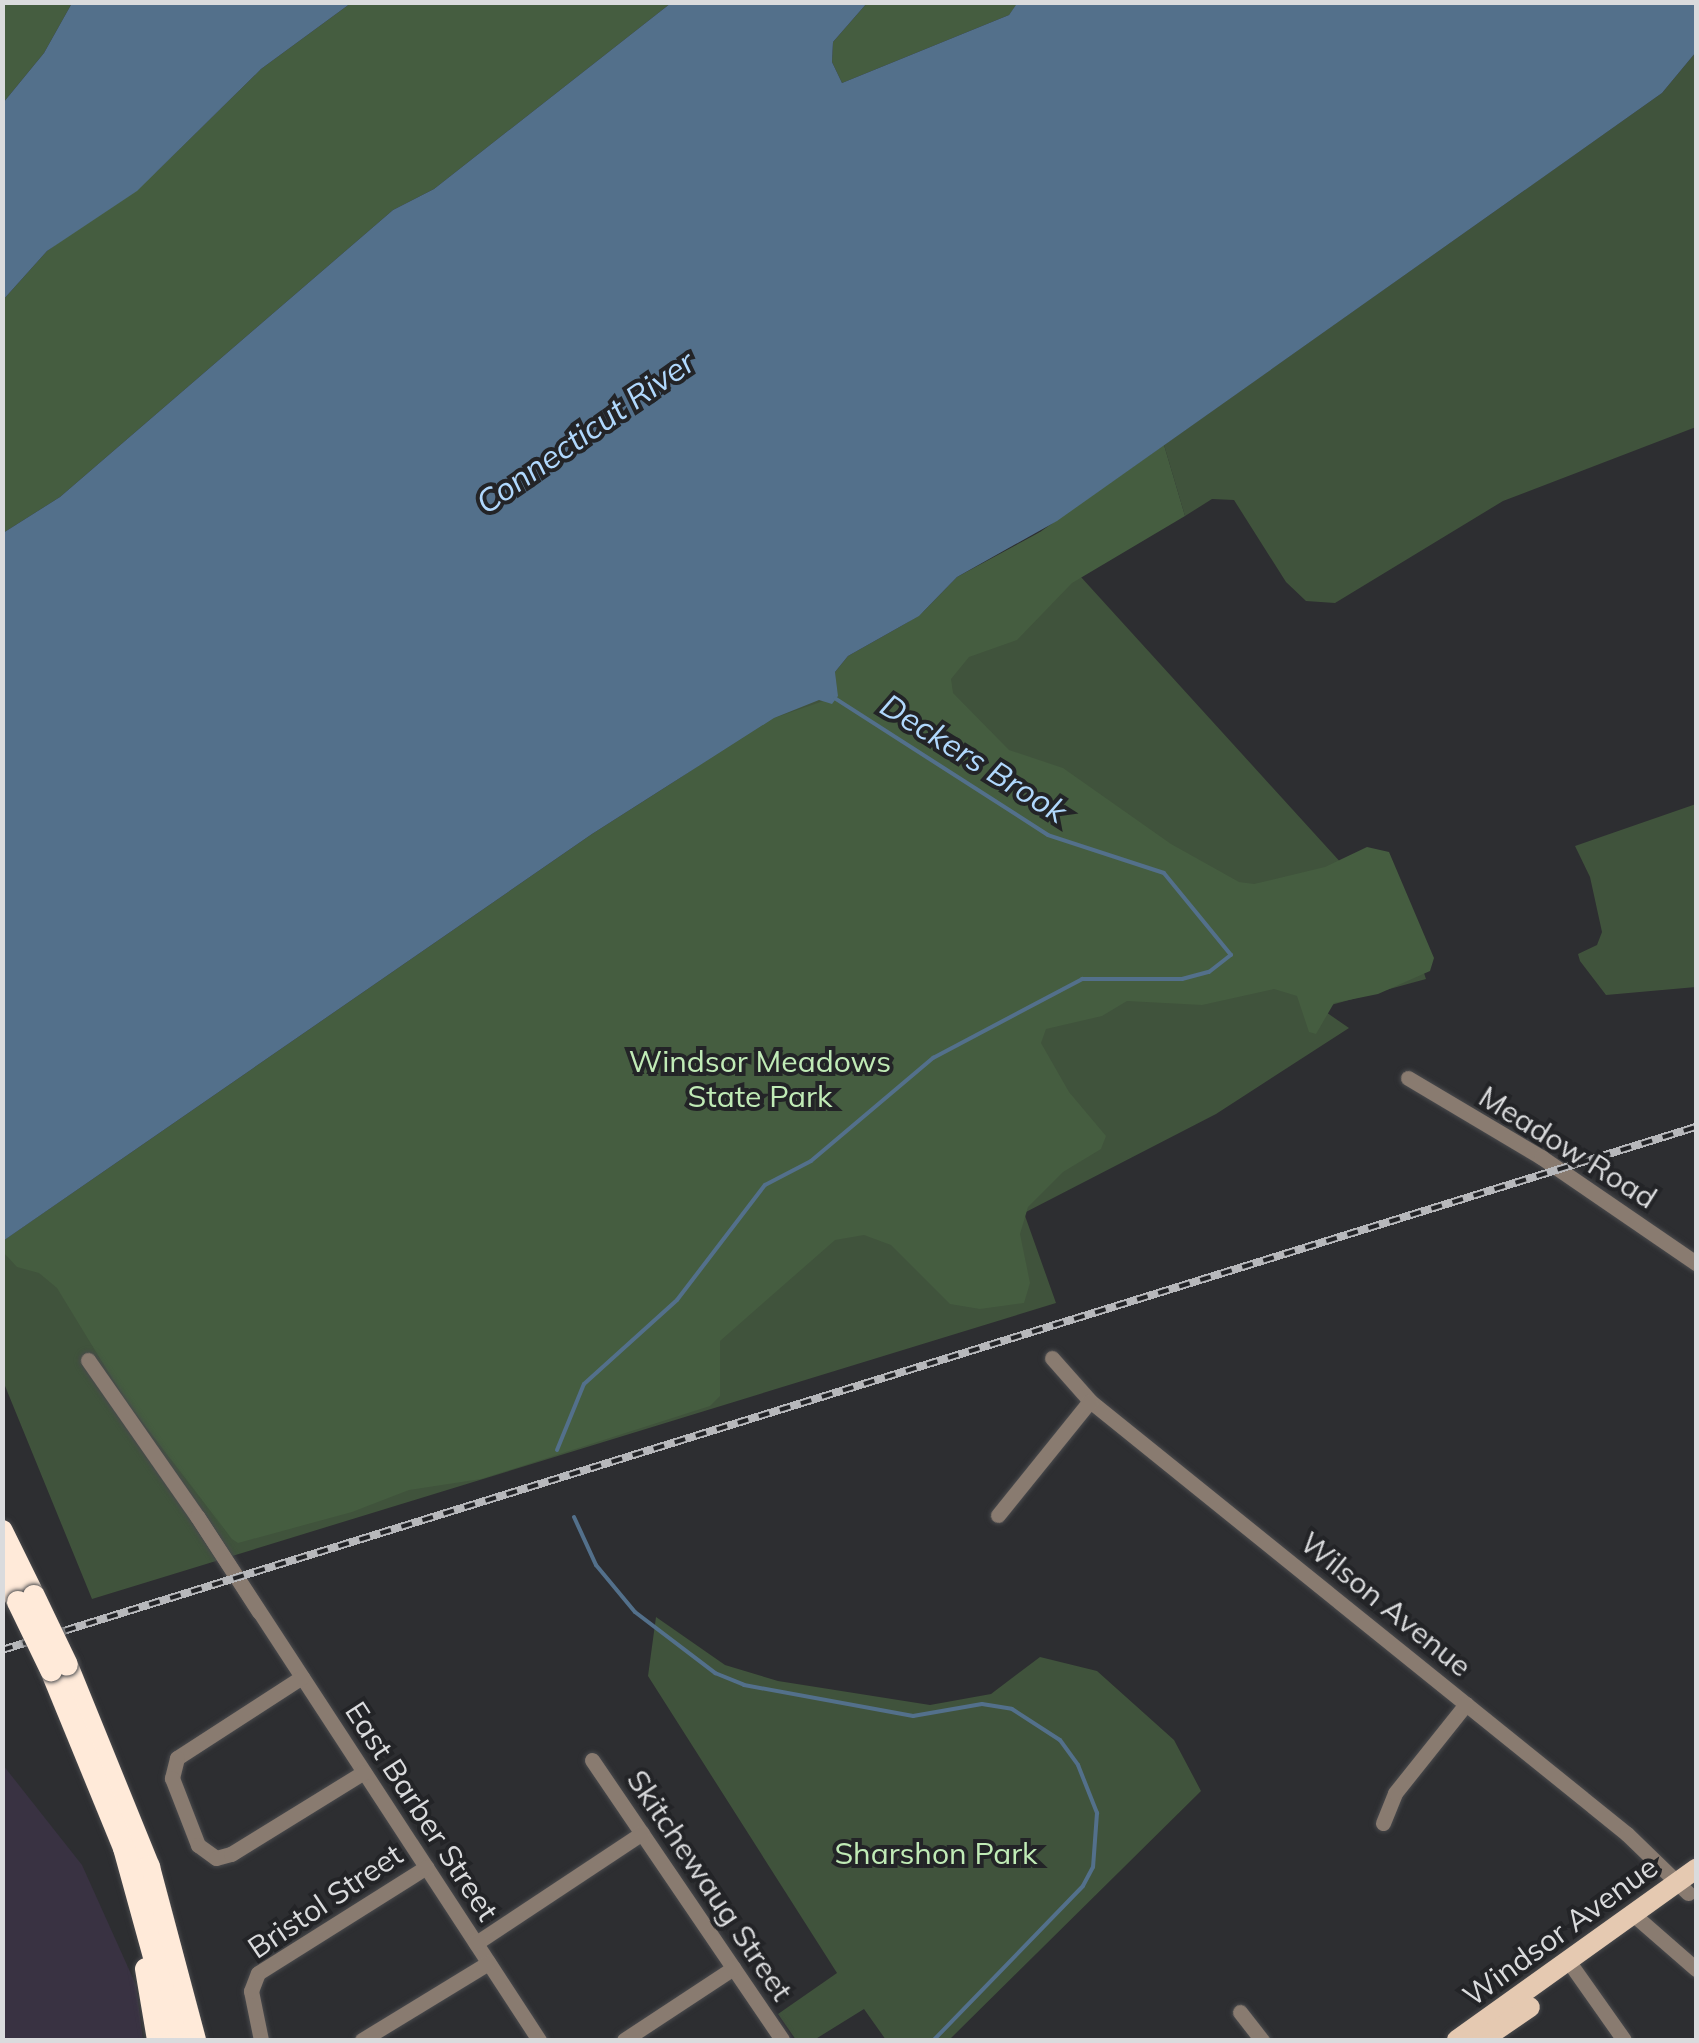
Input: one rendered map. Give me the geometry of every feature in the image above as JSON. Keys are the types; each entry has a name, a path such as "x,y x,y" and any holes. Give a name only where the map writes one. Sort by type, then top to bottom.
{"highway":[{"path":"2,1531 26,1599 134,1822 184,1989 195,2040"},
{"path":"2,1571 26,1599"},
{"path":"59,1668 124,1848 177,2040"},
{"path":"124,1848 158,2040"},
{"path":"184,1989 204,2040"}],"main road":[{"name":"Windsor Avenue","path":"1482,2040 1690,1883"},
{"name":"Windsor Avenue","path":"1457,2040 1573,1968"}],"street":[{"name":"Meadow Road","path":"1408,1078 1541,1157 1696,1263"},
{"name":"Wilson Avenue","path":"1052,1358 1090,1401 1690,1883"},
{"name":"East Barber Street","path":"88,1360 197,1516 539,2040"},
{"path":"998,1516 1090,1401"},
{"path":"302,1678 184,1750 172,1767 198,1845 216,1858 364,1772"},
{"path":"1383,1823 1396,1792 1466,1704"},
{"name":"Skitchewaug Street","path":"592,1760 782,2040"},
{"path":"476,1943 642,1832"},
{"name":"Bristol Street","path":"261,2040 253,1982 265,1966 426,1866"},
{"path":"1638,1921 1696,1969"},
{"path":"362,2040 488,1963"},
{"path":"624,2040 733,1968"},
{"path":"1573,1968 1624,2040"},
{"path":"1240,2012 1262,2040"}],"shaded area":[{"path":"3,1765 82,1865 136,1985 143,2040 3,2040"}],"green space":[{"path":"3,3 72,3 44,53 3,103"},
{"path":"351,3 671,3 434,189 393,210 60,497 3,533 3,300 47,251 157,171 261,69"},
{"path":"867,3 1018,3 1009,15 842,83 832,62 833,42"},
{"path":"1696,52 1696,427 1503,501 1335,603 1306,601 1286,582 1234,500 1212,499 1185,516 1164,445 1662,93"},
{"name":"Windsor Meadows State Park","path":"1164,445 1185,516 1072,583 1017,640 969,657 951,679 953,693 1009,750 1063,768 1171,844 1239,882 1254,884 1325,867 1367,847 1389,852 1434,958 1430,971 1378,994 1334,1003 1316,1034 1309,1032 1297,996 1274,989 1202,1005 1127,1001 1102,1016 1046,1029 1041,1043 1069,1092 1106,1136 1101,1149 1063,1172 1028,1207 1020,1234 1030,1283 1024,1303 980,1309 950,1304 891,1245 864,1235 835,1240 720,1341 720,1396 710,1406 481,1479 409,1490 352,1512 238,1543 232,1539 126,1401 57,1288 39,1273 17,1267 3,1252 3,1241 592,834 774,718 838,696 835,672 848,656 919,616 957,577 1040,532"},
{"name":"Windsor Meadows State Park","path":"1040,532 1414,943 1426,979 1320,1008 1349,1028 1216,1114 1024,1213 1056,1303 92,1599 3,1381 3,1241"},
{"path":"1696,804 1696,987 1606,995 1578,954 1597,945 1602,932 1590,877 1575,846"},
{"name":"Sharshon Park","path":"656,1617 725,1665 778,1681 930,1705 991,1694 1040,1657 1097,1671 1174,1740 1201,1791 949,2040 886,2040 864,2009 814,2040 796,2040 778,2014 837,1973 648,1676"}],"water":[{"name":"Connecticut River","path":"1018,2 1696,3 1696,52 1662,93 1057,521 957,577 919,616 848,656 835,672 838,696 832,704 819,700 774,718 592,834 3,1241 3,533 60,497 393,210 434,189 671,3 867,3 833,42 832,62 842,83 1009,15"},
{"path":"72,3 351,3 261,69 137,191 47,251 3,300 3,103 44,53"}],"waterway":[{"name":"Deckers Brook","path":"557,1450 584,1384 677,1300 765,1185 811,1161 933,1058 1082,979 1182,979 1209,972 1231,955 1164,873 1048,835 835,698"},
{"name":"Deckers Brook","path":"574,1517 596,1565 635,1612 715,1673 744,1685 913,1716 982,1704 1012,1709 1060,1740 1078,1765 1097,1813 1093,1867 1083,1886 934,2040"}],"railway":[{"path":"2,1650 1696,1127"}]}
